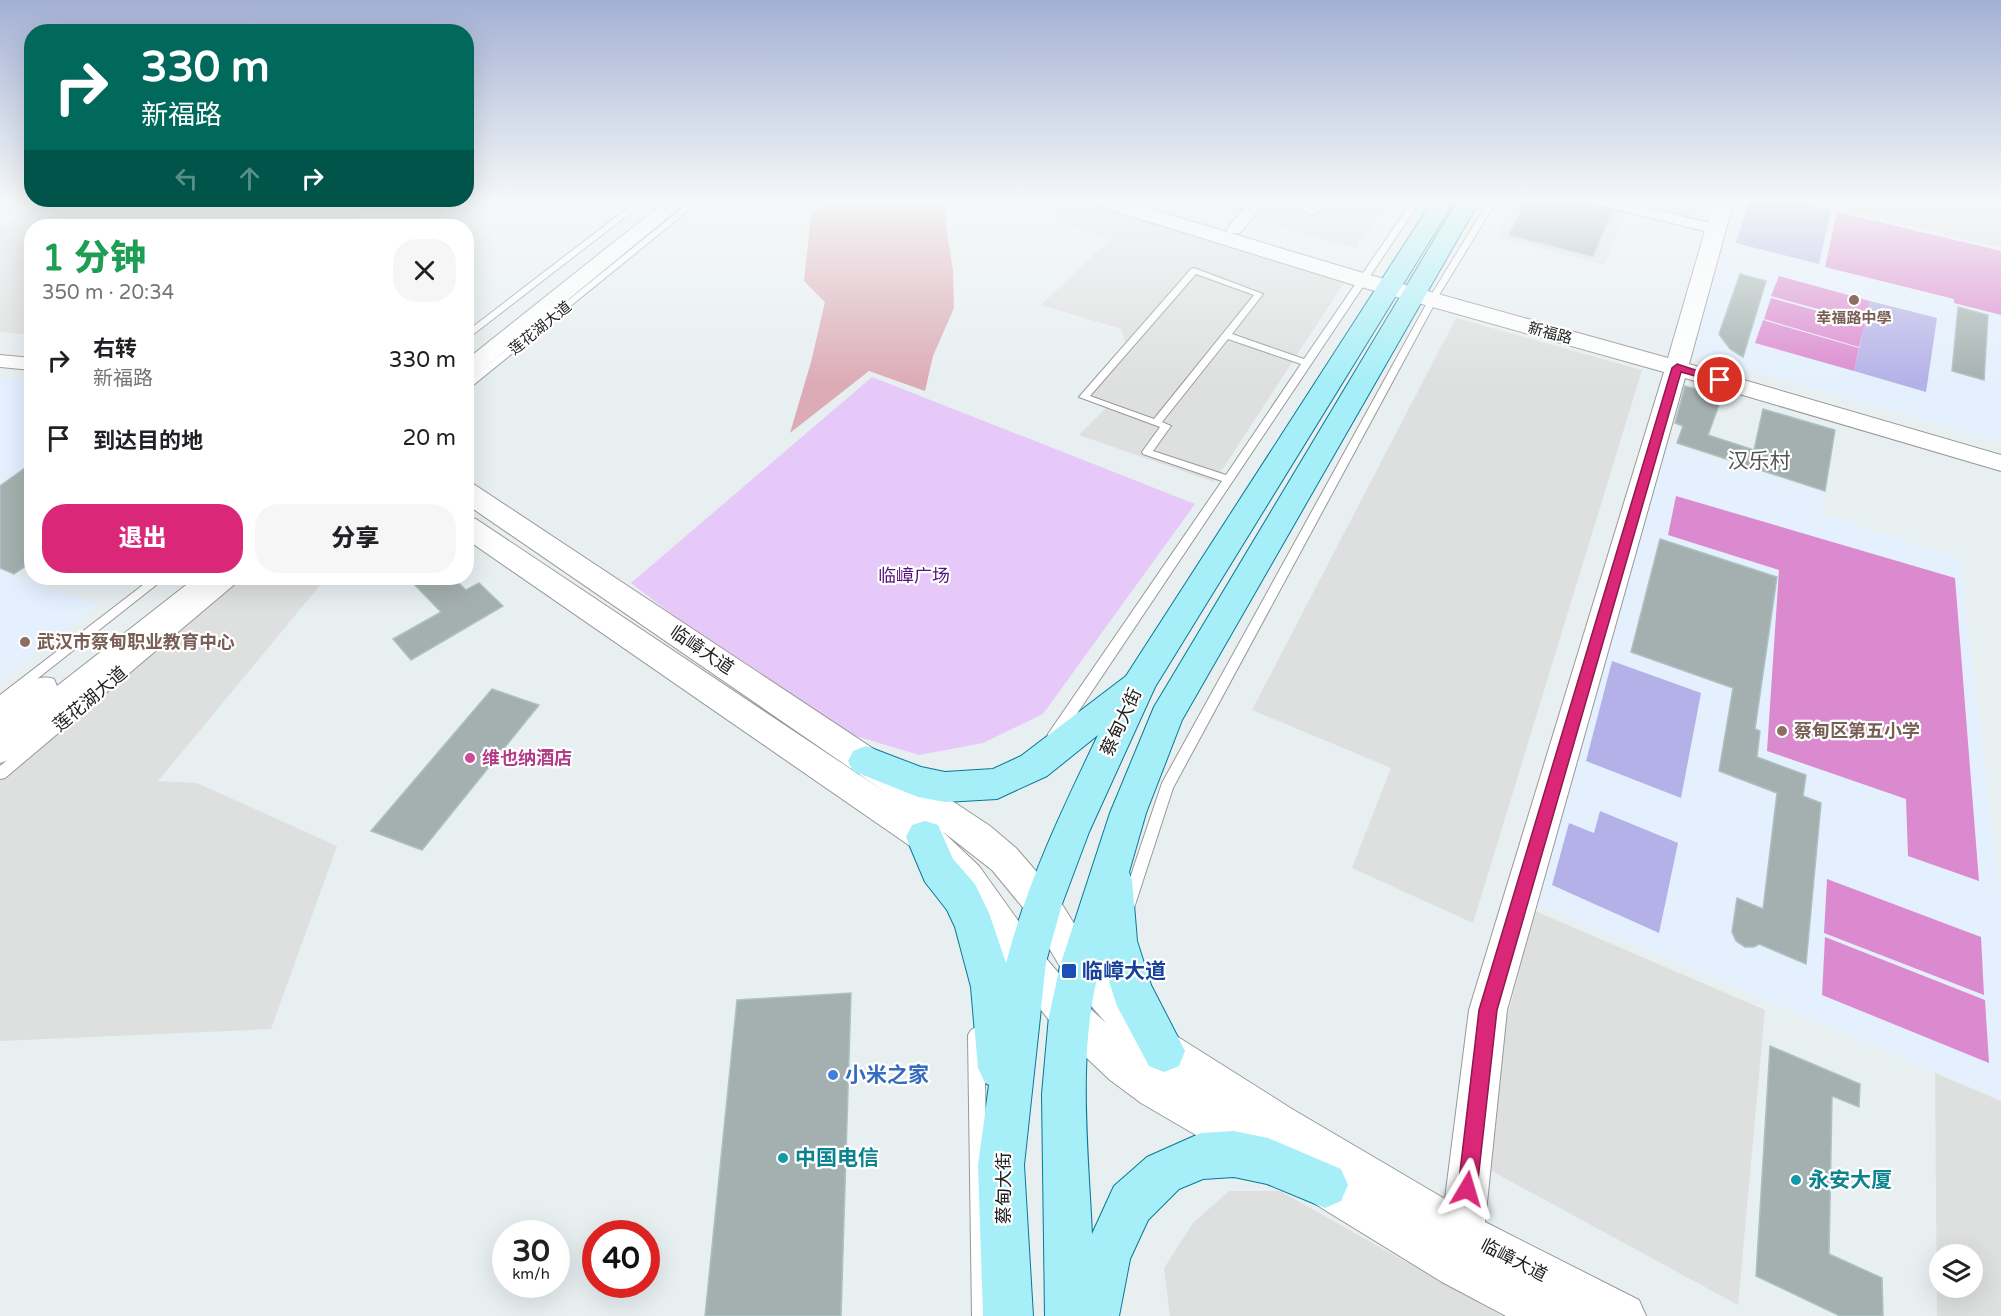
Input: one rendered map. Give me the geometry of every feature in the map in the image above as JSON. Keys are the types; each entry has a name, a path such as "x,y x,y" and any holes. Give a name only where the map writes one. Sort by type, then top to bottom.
{"main road":[{"name":"蔡甸大街","path":"1070,1316 1064,1094 1070,1016 1080,966 1112,861 1128,813 1166,717 1414,261"},
{"name":"蔡甸大街","path":"1008,1316 1001,1165 1026,962 1041,904 1070,832 1140,682 1402,286 1421,261"},
{"path":"866,761 918,782 945,787 997,784 1034,766 1140,682"},
{"path":"925,837 939,870 961,897 975,926 992,987 1001,1080 1001,1165"},
{"path":"1112,861 1117,941 1132,992 1164,1051"},
{"path":"1094,1316 1106,1257 1131,1203 1163,1173 1201,1156 1234,1154 1268,1161 1325,1185"}],"street":[{"name":"莲花湖大道","path":"474,345 581,261"},
{"name":"莲花湖大道","path":"474,366 603,261"},
{"name":"新福路","path":"1315,261 2001,452"},
{"name":"新福路","path":"1327,261 1402,286"},
{"path":"1460,1250 1488,1010 1707,261"},
{"path":"0,361 24,363"},
{"name":"新福路","path":"1678,364 2001,463"},
{"name":"临嶂大道","path":"474,496 978,837 1004,859 1041,904 1080,966 1124,1015 1164,1051 1278,1123 1551,1316"},
{"name":"临嶂大道","path":"474,531 925,837 967,876 1026,962 1070,1016 1124,1066 1155,1089 1325,1185 1460,1250 1623,1316"},
{"name":"莲花湖大道","path":"0,723 173,585"},
{"name":"莲花湖大道","path":"0,750 204,585"}],"lane":[{"path":"474,331 564,261"},
{"name":"莲花湖大道","path":"474,381 621,261"},
{"name":"蔡甸大街","path":"1117,941 1167,787 1402,286 1406,261"},
{"name":"蔡甸大街","path":"1034,766 1306,363 1402,286 1428,261"},
{"path":"1155,423 1260,294 1194,271 1084,397 1155,423 1166,426 1147,452 1228,479"},
{"path":"1226,335 1306,363"},
{"path":"0,702 150,585"},
{"name":"莲花湖大道","path":"0,774 228,585"},
{"path":"975,926 975,985"},
{"path":"976,1021 981,1316"},
{"path":"1106,1257 1113,1316"}],"shaded area":[{"path":"0,261 24,261 24,334 0,332"},
{"path":"806,261 952,261 954,308 933,356 925,391 869,371 790,433 811,362 825,302 804,281"},
{"path":"1087,261 1275,261 1344,283 1214,482 1079,435 1108,406 1084,397 1127,347 1121,329 1041,305"},
{"path":"1590,261 1605,261 1604,265"},
{"name":"幸福路中學","path":"1721,261 2001,261 2001,442 1690,353"},
{"path":"1826,261 2001,261 2001,315 1954,303 1954,299 1825,267"},
{"path":"1779,276 1870,301 1865,322 1771,296"},
{"path":"1771,298 1865,324 1859,347 1764,319"},
{"path":"1870,301 1937,318 1926,392 1854,371"},
{"path":"1456,318 1642,370 1473,923 1352,868 1391,768 1252,710"},
{"path":"1763,320 1859,348 1854,371 1755,343"},
{"path":"0,378 24,380 24,468 0,486"},
{"name":"蔡甸区第五小学","path":"1666,442 1825,494 1822,514 1960,559 2001,903 2001,1099 1534,903"},
{"path":"1676,496 1955,578 1979,881 1908,856 1906,799 1767,751 1779,570 1668,535"},
{"name":"武汉市蔡甸职业教育中心","path":"0,568 24,577 24,585 45,585 98,605 0,680"},
{"path":"232,585 320,585 158,781 197,783 337,846 271,1029 0,1041 0,778"},
{"path":"1612,661 1701,693 1681,798 1586,761"},
{"path":"1600,811 1678,843 1659,933 1552,885 1569,823 1594,833"},
{"path":"1827,879 1981,937 1984,995 1824,933"},
{"path":"1535,911 1765,1010 1738,1305 1488,1169 1501,1041"},
{"path":"1825,937 1985,1000 1989,1063 1822,995"},
{"path":"1935,1073 2001,1101 2001,1316 1937,1316 1937,1298 1983,1298 1983,1244 1936,1244"},
{"path":"1229,1191 1280,1191 1502,1316 1170,1316 1164,1268 1193,1223"}],"green space":[{"name":"临嶂广场","path":"872,377 1195,504 1043,714 983,743 919,755 839,731 759,681 631,583"}],"building":[{"path":"1740,274 1766,281 1743,357 1730,349 1719,334"},
{"path":"1958,307 1988,315 1984,380 1952,371"},
{"path":"1685,386 1712,394 1710,399 1720,402 1708,435 1754,450 1763,409 1835,430 1825,491 1677,443 1683,426 1675,423"},
{"path":"24,469 24,567 14,574 0,568 0,486"},
{"path":"1660,539 1777,577 1755,729 1760,731 1757,757 1806,775 1803,796 1821,803 1806,964 1759,944 1754,947 1745,947 1736,941 1732,932 1737,898 1763,909 1777,793 1719,771 1733,688 1631,652"},
{"path":"479,583 503,606 411,660 393,639 441,612 415,585 461,585 466,590"},
{"path":"492,689 539,705 422,850 371,831"},
{"name":"中国电信","path":"851,993 841,1316 705,1316 737,1000"},
{"name":"永安大厦","path":"1770,1046 1860,1084 1859,1107 1832,1096 1829,1254 1882,1278 1883,1316 1840,1316 1756,1276"}],"place":[{"name":"幸福路中學","path":"1854,300"},
{"name":"武汉市蔡甸职业教育中心","path":"25,642"},
{"name":"蔡甸区第五小学","path":"1782,731"},
{"name":"维也纳酒店","path":"470,758"},
{"name":"临嶂大道","path":"1069,971"},
{"name":"小米之家","path":"833,1075"},
{"name":"中国电信","path":"783,1158"},
{"name":"永安大厦","path":"1796,1180"}],"district":[{"name":"汉乐村","path":"1759,461"}],"route":[{"path":"1467,1189 1488,1010 1677,368 1720,380"}]}
